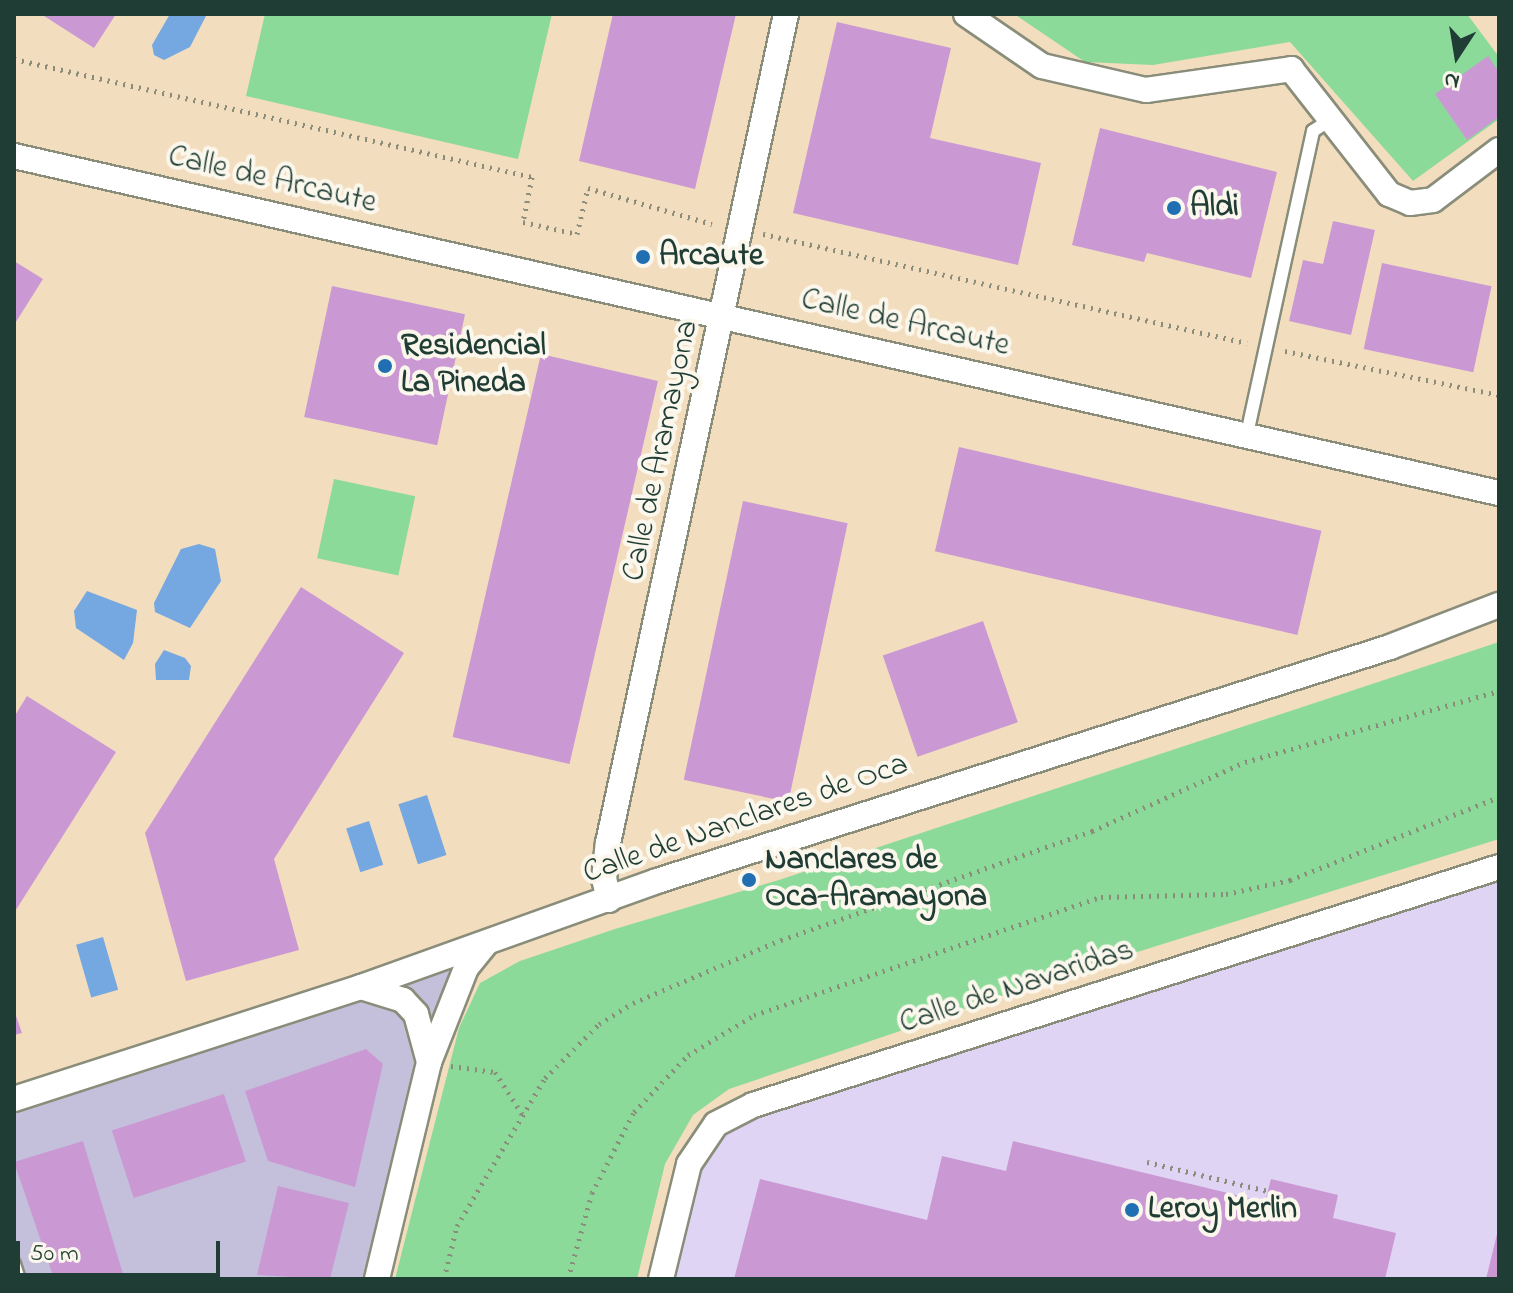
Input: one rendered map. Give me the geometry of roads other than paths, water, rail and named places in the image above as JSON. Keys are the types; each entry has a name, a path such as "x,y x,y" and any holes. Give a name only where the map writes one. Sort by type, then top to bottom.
{"street":[{"name":"Calle de Aramayona","path":"609,900 604,879 608,843 724,315 786,14"},
{"path":"966,14 1042,66 1146,90 1291,69 1389,194 1410,203 1433,200 1496,159"},
{"name":"Calle de Arcaute","path":"14,156 1499,493"},
{"name":"Calle de Nanclares de Oca","path":"14,1099 361,987 609,900 1094,738 1390,647 1499,605"},
{"name":"Calle de Navaridas","path":"661,1279 689,1164 716,1124 753,1105 1499,867"},
{"path":"377,1279 429,1062 466,968 486,943"},
{"path":"361,987 403,1000 416,1014 429,1062"}],"lane":[{"path":"1247,434 1313,131 1330,120"},
{"path":"14,1264 19,1279"}],"water":[{"path":"170,14 207,14 190,47 164,60 154,55 152,45"},
{"path":"199,544 215,549 221,581 190,628 155,612 154,603 181,549"},
{"path":"87,591 137,610 133,643 124,660 76,628 74,611"},
{"path":"164,650 185,658 191,666 189,680 156,680 155,664"},
{"path":"427,795 446,855 418,864 398,804"},
{"path":"369,821 383,865 360,872 346,828"},
{"path":"103,937 118,990 91,998 76,945"}],"place":[{"name":"Aldi","path":"1174,208"},
{"name":"Arcaute","path":"643,257"},
{"name":"Residencial La Pineda","path":"385,366"},
{"name":"Nanclares de Oca-Aramayona","path":"749,880"},
{"name":"Leroy Merlin","path":"1132,1210"}]}
